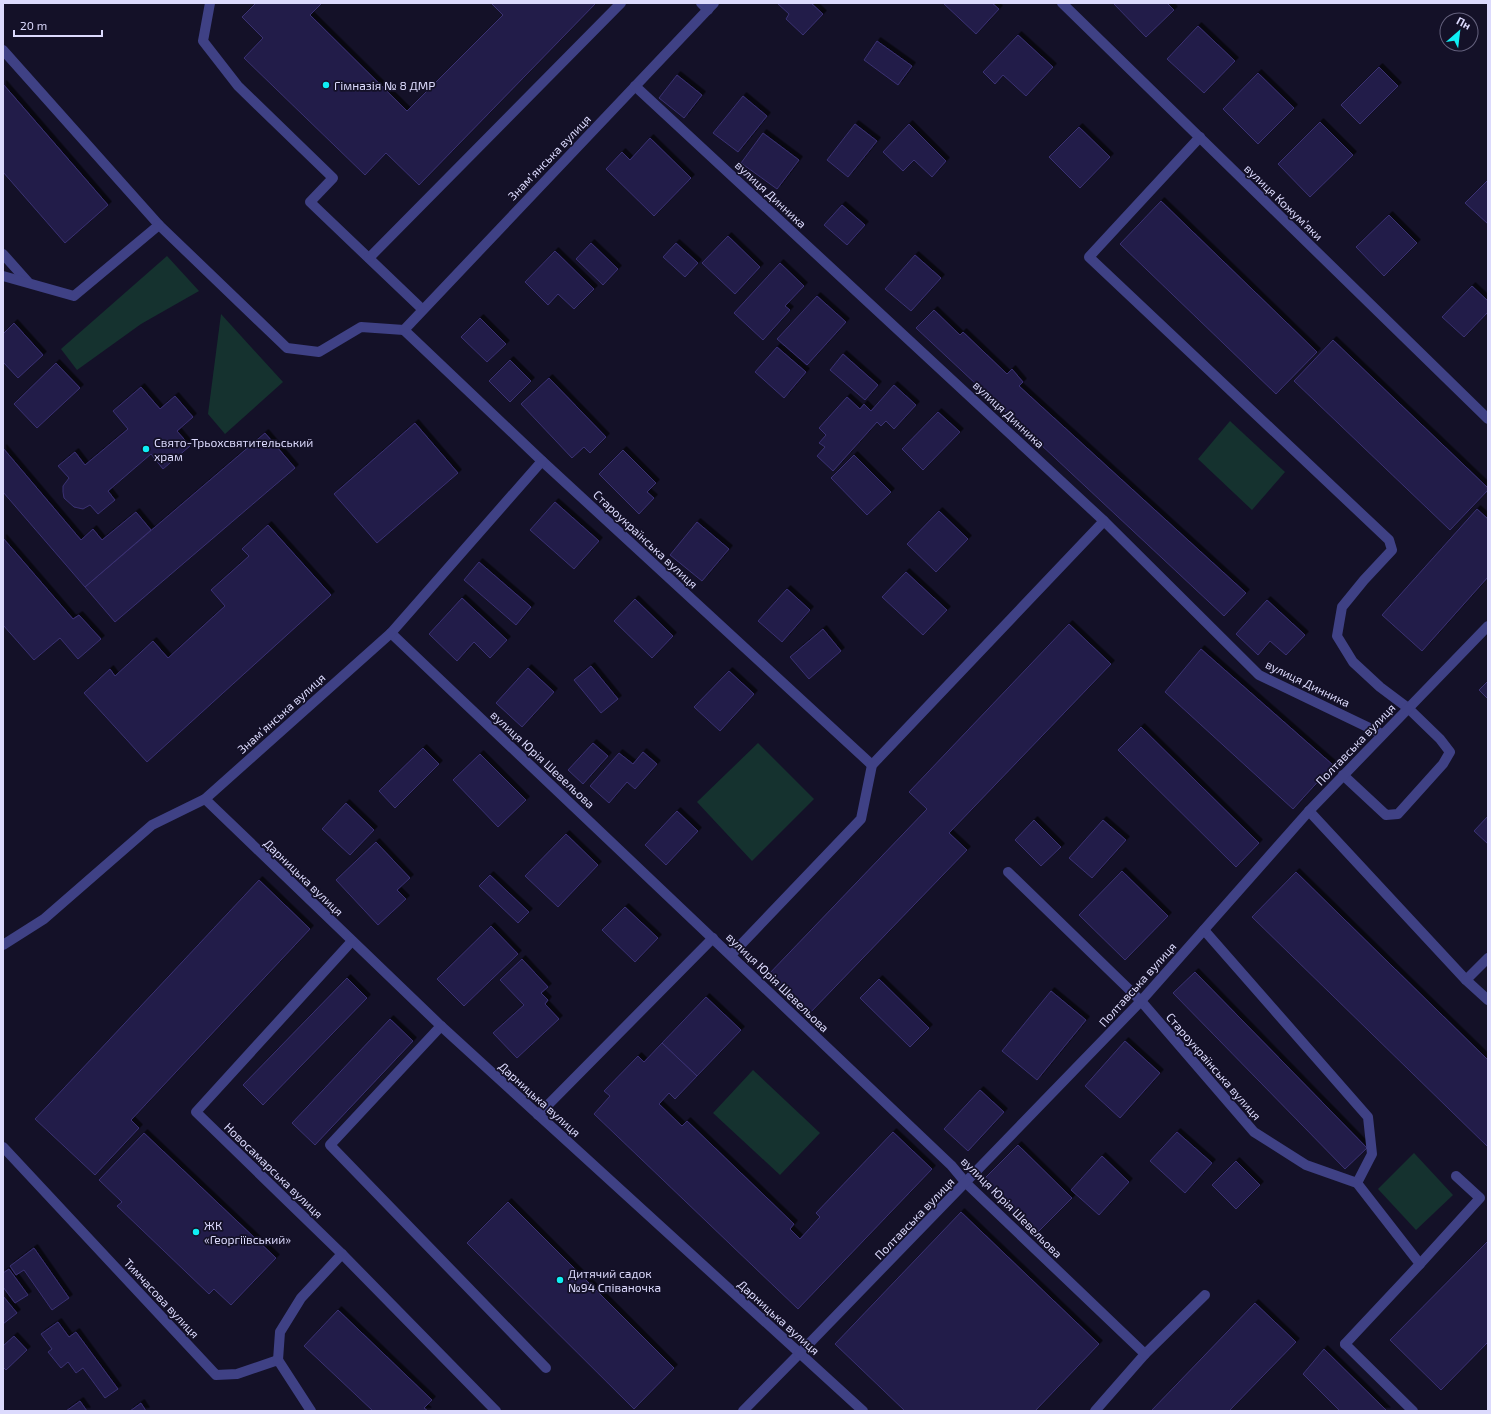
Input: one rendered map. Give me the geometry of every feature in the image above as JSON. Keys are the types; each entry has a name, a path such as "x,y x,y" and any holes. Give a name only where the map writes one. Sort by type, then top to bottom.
{"street":[{"path":"210,3 203,41 238,86 333,178 310,202 422,310"},
{"path":"369,258 621,3"},
{"name":"вулиця Кожум’яки","path":"1062,3 1488,419"},
{"name":"Знамʼянська вулиця","path":"404,330 635,86 708,5"},
{"path":"3,50 160,225 287,348 319,352 361,327 404,330"},
{"name":"вулиця Динника","path":"635,86 1104,521 1259,675 1382,734"},
{"path":"1200,137 1089,257 1389,540 1392,550 1386,559 1364,580 1342,608 1337,636 1353,662 1380,687 1408,708 1440,739 1450,752 1443,764 1398,814 1386,816 1343,775"},
{"path":"3,276 74,296 160,225"},
{"path":"3,254 28,282"},
{"name":"Староукраїнська вулиця","path":"404,330 542,462 872,765"},
{"name":"Знамʼянська вулиця","path":"3,945 44,919 152,825 205,798 391,633 542,462"},
{"path":"731,955 861,819 872,765 1104,521"},
{"name":"Полтавська вулиця","path":"743,1411 966,1183 1141,1001 1309,811 1488,626"},
{"name":"вулиця Юрія Шевельова","path":"391,633 731,955 1145,1354"},
{"name":"Дарницька вулиця","path":"205,798 441,1026 863,1411"},
{"path":"1309,811 1466,980 1488,1000"},
{"name":"Староукраїнська вулиця","path":"1008,872 1141,1001 1254,1132 1306,1165 1357,1183"},
{"path":"1204,930 1368,1117 1372,1154 1357,1183 1420,1264"},
{"path":"538,1115 713,938"},
{"name":"Новосамарська вулиця","path":"352,941 196,1112 342,1254 496,1411"},
{"path":"1466,980 1488,958"},
{"path":"441,1026 330,1145 546,1368"},
{"name":"Тимчасова вулиця","path":"3,1147 216,1375 237,1374 278,1360"},
{"path":"1413,1411 1345,1344 1480,1198 1456,1176"},
{"path":"311,1411 278,1360 280,1332 301,1298 342,1254"},
{"path":"1095,1411 1145,1354 1205,1295"}],"green space":[{"path":"167,256 199,291 141,324 77,370 61,349"},
{"path":"221,314 283,382 225,434 208,414"},
{"path":"1230,421 1285,472 1252,510 1198,459"},
{"path":"758,743 814,799 752,861 697,802"},
{"path":"753,1070 820,1133 780,1175 713,1113"},
{"path":"1414,1153 1453,1195 1416,1230 1378,1189"}],"building":[{"name":"Гімназія № 8 ДМР","path":"256,3 322,3 310,15 407,111 503,15 491,3 596,3 419,185 386,153 365,175 244,58 263,38 242,17"},
{"path":"777,3 811,3 823,14 803,35 786,19 789,14"},
{"path":"943,3 992,3 999,9 976,34"},
{"path":"1113,3 1167,3 1174,10 1146,37"},
{"path":"1198,26 1235,61 1204,93 1167,59"},
{"path":"1018,35 1053,67 1026,96 1003,75 995,84 983,72"},
{"path":"877,41 912,66 898,85 864,60"},
{"path":"1379,67 1398,86 1360,124 1341,105"},
{"path":"1258,73 1294,108 1258,144 1223,109"},
{"path":"677,75 702,95 684,118 659,98"},
{"path":"3,84 108,205 65,243 3,172"},
{"path":"743,96 767,116 738,152 713,133"},
{"path":"1320,122 1353,155 1310,197 1278,164"},
{"path":"855,124 877,141 848,177 827,160"},
{"path":"909,124 946,161 932,177 914,160 903,171 883,152"},
{"path":"1079,127 1110,157 1080,188 1049,157"},
{"path":"763,133 799,160 777,189 741,163"},
{"path":"650,138 691,178 654,216 606,169 622,152 630,160"},
{"path":"1488,180 1488,224 1465,203"},
{"path":"1161,201 1317,352 1276,394 1120,244"},
{"path":"842,205 865,225 847,245 824,225"},
{"path":"1389,215 1417,243 1384,276 1356,247"},
{"path":"728,236 760,267 735,294 702,263"},
{"path":"591,243 618,269 603,285 576,259"},
{"path":"676,243 698,263 685,277 663,257"},
{"path":"555,251 594,289 574,309 558,294 548,305 525,282"},
{"path":"915,255 941,278 911,311 885,289"},
{"path":"780,263 804,286 785,306 790,310 763,340 734,313"},
{"path":"1472,286 1488,301 1488,312 1464,337 1442,317"},
{"path":"817,296 846,322 807,365 777,339"},
{"path":"934,310 960,335 963,332 1007,374 1012,369 1023,382 1019,386 1246,593 1224,616 916,328"},
{"path":"480,318 506,344 487,362 461,337"},
{"path":"14,323 43,355 18,378 3,362 3,334"},
{"path":"1333,340 1488,488 1488,490 1450,530 1294,381"},
{"path":"777,347 806,372 784,398 755,372"},
{"path":"843,354 878,385 865,400 830,370"},
{"path":"510,360 531,381 510,402 489,381"},
{"path":"56,363 80,388 37,428 14,404"},
{"path":"549,378 606,437 590,453 584,447 572,458 521,404"},
{"path":"894,385 916,405 894,429 886,421 881,426 877,422 833,471 817,456 825,447 819,443 826,435 819,428 847,397 860,409 864,404 871,411"},
{"name":"Свято-Трьохсвятительський храм","path":"141,387 160,409 175,396 193,417 177,431 190,446 163,469 151,454 108,491 115,500 98,514 90,505 83,509 74,507 64,498 63,486 69,478 58,466 75,452 85,465 128,429 113,411"},
{"path":"938,412 960,432 923,470 902,449"},
{"path":"415,423 458,473 377,543 334,494"},
{"path":"265,433 295,468 115,622 85,587"},
{"path":"3,448 81,540 93,529 102,540 136,512 151,530 85,587 3,492"},
{"path":"623,450 656,483 647,492 654,498 639,514 599,474"},
{"path":"854,455 891,492 867,515 831,478"},
{"path":"555,502 599,541 574,569 530,530"},
{"path":"1477,509 1488,519 1488,577 1422,651 1382,615"},
{"path":"939,511 968,539 936,572 907,544"},
{"path":"697,522 729,549 702,581 670,555"},
{"path":"268,525 331,595 147,762 84,693 110,669 115,676 153,641 168,658 225,606 211,590 249,556 242,549"},
{"path":"3,538 73,619 79,615 101,639 78,659 60,638 34,660 3,625"},
{"path":"479,562 531,607 516,625 464,580"},
{"path":"906,572 947,610 923,635 882,597"},
{"path":"787,589 810,610 782,642 758,621"},
{"path":"462,598 507,640 490,658 474,642 457,661 429,634"},
{"path":"635,599 673,636 652,658 614,621"},
{"path":"1267,600 1305,635 1286,655 1270,641 1258,655 1236,634"},
{"path":"1069,624 1111,664 949,833 967,850 808,1015 767,976 927,809 909,792"},
{"path":"823,629 841,651 809,679 790,657"},
{"path":"1201,649 1333,765 1293,809 1165,692"},
{"path":"591,666 618,699 601,713 574,680"},
{"path":"528,668 554,692 522,727 496,703"},
{"path":"729,671 754,694 720,731 694,707"},
{"path":"1488,681 1488,699 1479,690"},
{"path":"1141,727 1259,843 1236,867 1118,750"},
{"path":"593,743 608,756 583,784 568,770"},
{"path":"423,748 439,764 395,808 379,791"},
{"path":"643,752 657,764 635,789 627,782 609,803 590,786 619,753 633,764"},
{"path":"480,754 526,800 498,827 453,780"},
{"path":"346,803 374,830 350,855 322,829"},
{"path":"677,811 698,831 666,865 645,845"},
{"path":"1488,816 1488,844 1474,831"},
{"path":"1034,820 1061,847 1041,866 1015,840"},
{"path":"1103,820 1126,840 1092,878 1069,858"},
{"path":"566,834 598,865 558,907 525,876"},
{"path":"376,842 410,878 397,890 406,899 378,925 336,880"},
{"path":"1122,871 1168,916 1125,960 1079,915"},
{"path":"1296,872 1488,1060 1488,1147 1252,917"},
{"path":"490,875 529,912 518,923 479,886"},
{"path":"259,880 310,929 131,1120 139,1128 95,1175 35,1119"},
{"path":"625,907 658,938 635,962 602,930"},
{"path":"491,926 518,954 464,1006 437,979"},
{"path":"522,959 548,987 541,993 548,1000 545,1004 559,1019 517,1058 493,1033 524,1005 500,980"},
{"path":"1195,972 1367,1148 1345,1169 1173,993"},
{"path":"347,978 367,998 263,1105 243,1085"},
{"path":"879,979 929,1028 910,1047 860,998"},
{"path":"1051,991 1086,1020 1037,1080 1002,1051"},
{"path":"706,997 741,1030 697,1076 662,1043"},
{"path":"390,1019 413,1041 315,1145 292,1123"},
{"path":"1125,1041 1160,1073 1120,1118 1085,1086"},
{"path":"662,1043 697,1076 675,1099 669,1093 659,1104 682,1126 687,1121 794,1224 790,1229 800,1239 820,1217 816,1213 893,1132 932,1169 798,1309 594,1114 610,1096 604,1091 638,1056 644,1062"},
{"path":"980,1090 1004,1112 968,1151 944,1129"},
{"path":"1177,1132 1212,1163 1185,1193 1150,1161"},
{"name":"ЖК «Георгіївський»","path":"144,1133 276,1258 231,1305 214,1289 209,1294 117,1206 122,1202 99,1180"},
{"path":"1018,1145 1072,1198 1036,1234 982,1181"},
{"path":"1102,1156 1129,1182 1099,1215 1071,1190"},
{"path":"1236,1161 1260,1185 1236,1209 1212,1185"},
{"path":"508,1202 674,1368 634,1409 467,1243"},
{"path":"961,1212 1099,1344 1035,1411 905,1411 835,1344"},
{"path":"1488,1241 1488,1342 1441,1390 1390,1340"},
{"path":"34,1248 69,1298 52,1310 24,1270 16,1275 10,1266"},
{"path":"9,1269 28,1295 15,1303 3,1287 3,1273"},
{"path":"3,1296 17,1313 3,1324"},
{"path":"1255,1303 1296,1342 1229,1411 1151,1411"},
{"path":"338,1310 432,1400 424,1408 428,1411 373,1411 304,1346"},
{"path":"58,1322 69,1337 76,1332 118,1389 105,1398 83,1368 76,1373 68,1362 61,1368 48,1352 52,1349 41,1334"},
{"path":"14,1336 27,1350 6,1370 3,1367 3,1346"},
{"path":"1324,1349 1387,1411 1340,1411 1303,1374"},
{"path":"80,1401 87,1411 66,1411"},
{"path":"141,1403 146,1411 130,1411"}],"place":[{"name":"Гімназія № 8 ДМР","path":"326,85"},
{"name":"Свято-Трьохсвятительський храм","path":"146,449"},
{"name":"ЖК «Георгіївський»","path":"196,1232"},
{"name":"Дитячий садок №94 Співаночка","path":"560,1280"}]}
